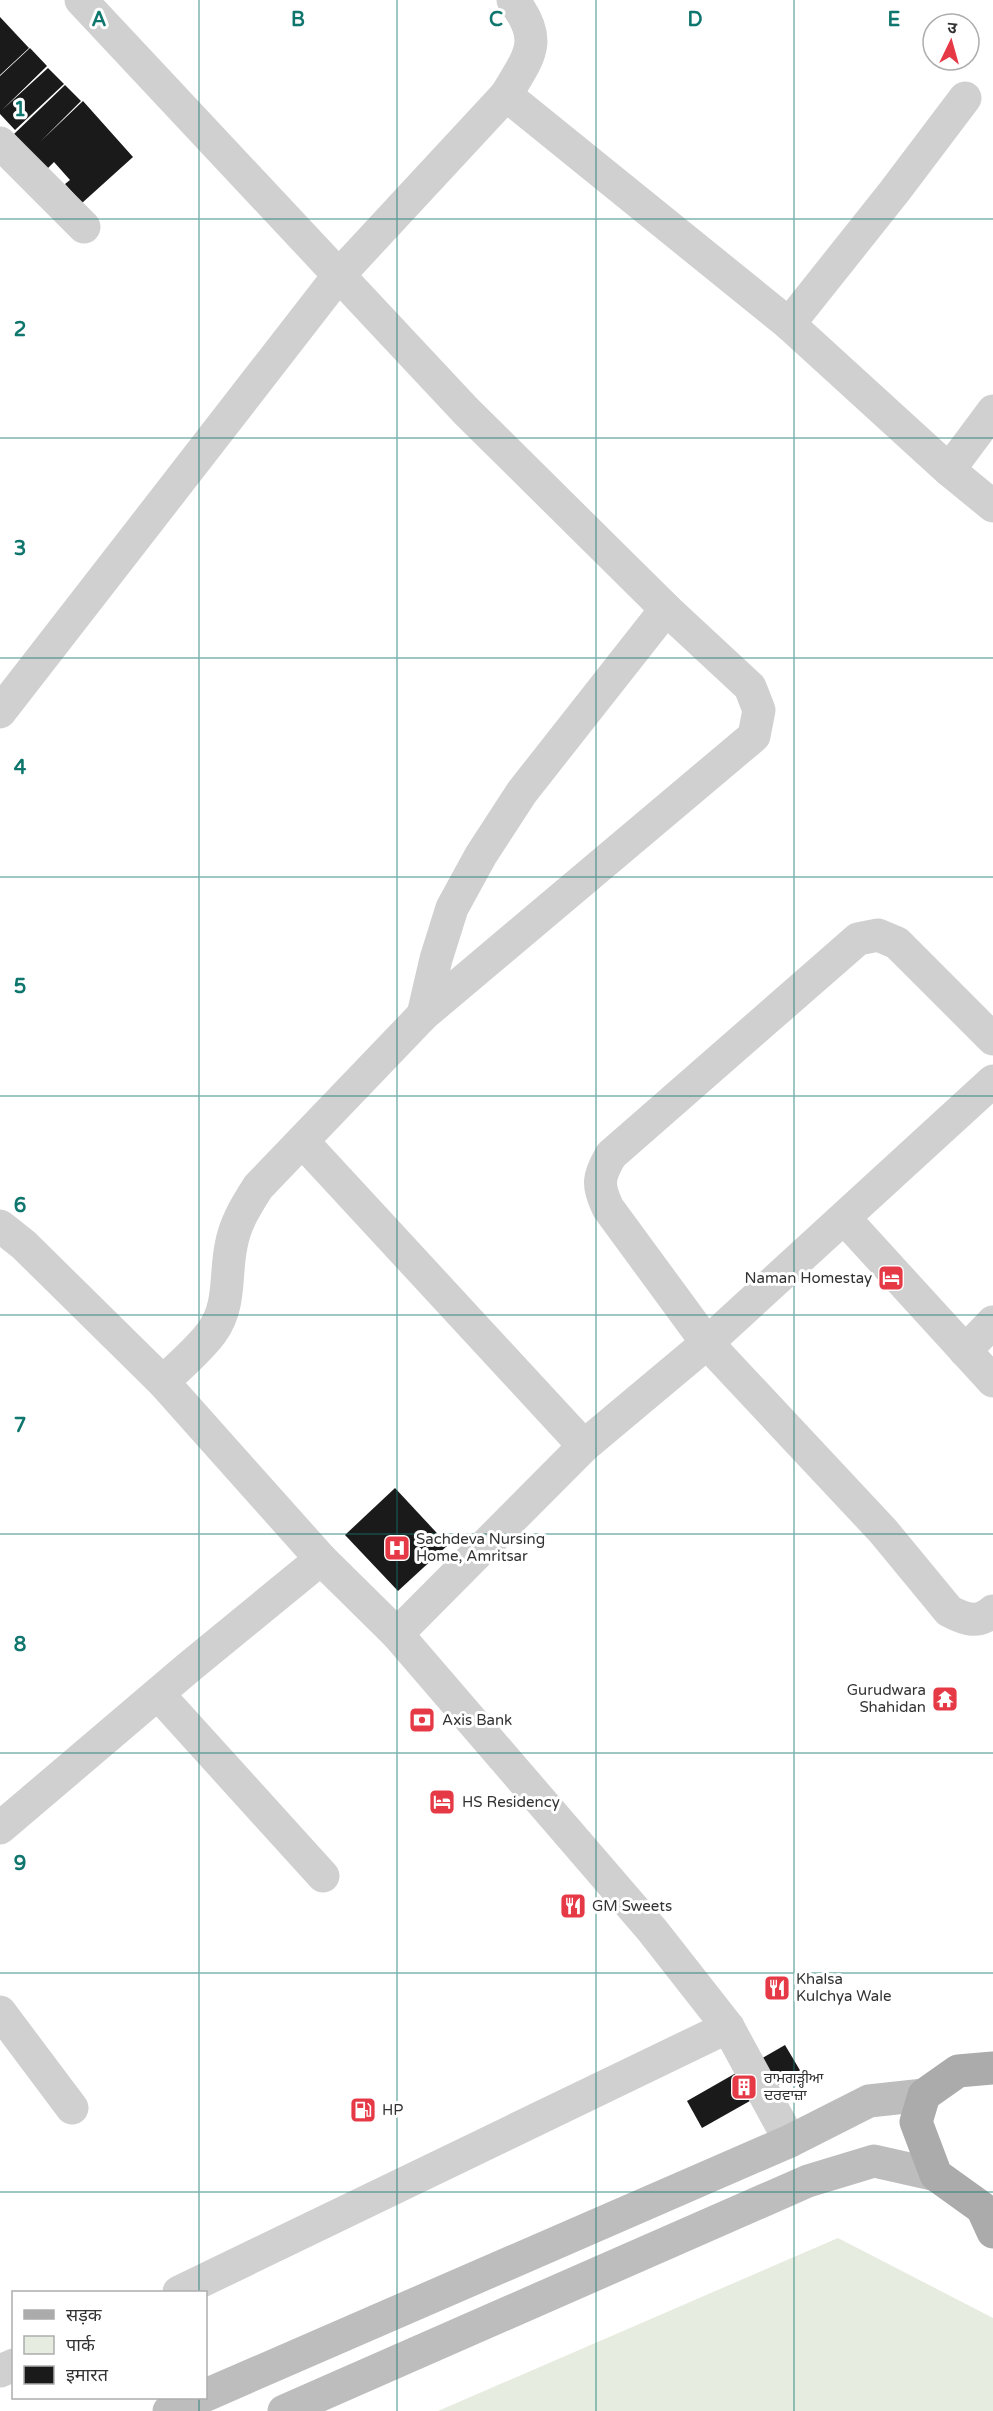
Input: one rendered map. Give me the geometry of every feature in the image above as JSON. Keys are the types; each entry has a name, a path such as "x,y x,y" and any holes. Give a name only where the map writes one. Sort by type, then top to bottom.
{"main road":[{"path":"207,2395 790,2141 869,2101 924,2095 958,2071 993,2068"},
{"path":"924,2095 916,2122 936,2175"},
{"path":"284,2411 808,2181 874,2161 936,2175 989,2216"},
{"path":"169,2411 196,2399"}],"street":[{"path":"81,0 466,411 666,609 750,687 759,711 754,736 423,1014 258,1187 240,1216 230,1247 229,1277 224,1307 213,1332 163,1382"},
{"path":"0,712 339,276 506,95 526,61 533,38 527,6"},
{"path":"506,95 789,324 949,470 993,506"},
{"path":"789,324 894,192 964,98"},
{"path":"0,142 84,227"},
{"path":"949,470 993,411"},
{"path":"423,1014 436,959 452,908 481,855 522,792 666,609"},
{"path":"993,1039 897,944 878,935 858,939 611,1155 601,1172 600,1191 608,1208 707,1343 875,1522 950,1611 964,1619 979,1620 993,1611"},
{"path":"397,1634 584,1446 707,1343 993,1081"},
{"path":"303,1142 584,1446"},
{"path":"845,1219 993,1381"},
{"path":"0,1226 24,1245 163,1382 321,1559 397,1634 652,1930 728,2027 790,2141"},
{"path":"965,1351 993,1322"},
{"path":"0,1828 321,1559"},
{"path":"158,1694 322,1876"},
{"path":"0,2012 72,2108"},
{"path":"181,2291 728,2027"}],"green space":[{"path":"838,2238 993,2318 993,2411 438,2411"}],"building":[{"path":"0,17 29,48 0,75"},
{"path":"30,48 47,66 2,110 48,68 64,84 15,130 0,114 0,76"},
{"path":"65,85 81,101 41,141 83,101 133,157 82,203 65,184 70,180 54,162 47,169 14,134"},
{"path":"395,1488 448,1545 398,1591 345,1535"},
{"name":"ਰਾਮਗੜ੍ਹੀਆ ਦਰਵਾਜ਼ਾ","path":"785,2045 801,2072 702,2128 687,2101"}],"place":[{"name":"Naman Homestay","path":"891,1278"},
{"name":"Sachdeva Nursing Home, Amritsar","path":"397,1548"},
{"name":"Gurudwara Shahidan","path":"945,1699"},
{"name":"Axis Bank","path":"422,1720"},
{"name":"HS Residency","path":"442,1802"},
{"name":"GM Sweets","path":"573,1906"},
{"name":"Khalsa Kulchya Wale","path":"777,1988"},
{"name":"ਰਾਮਗੜ੍ਹੀਆ ਦਰਵਾਜ਼ਾ","path":"744,2087"},
{"name":"HP","path":"363,2110"}]}
